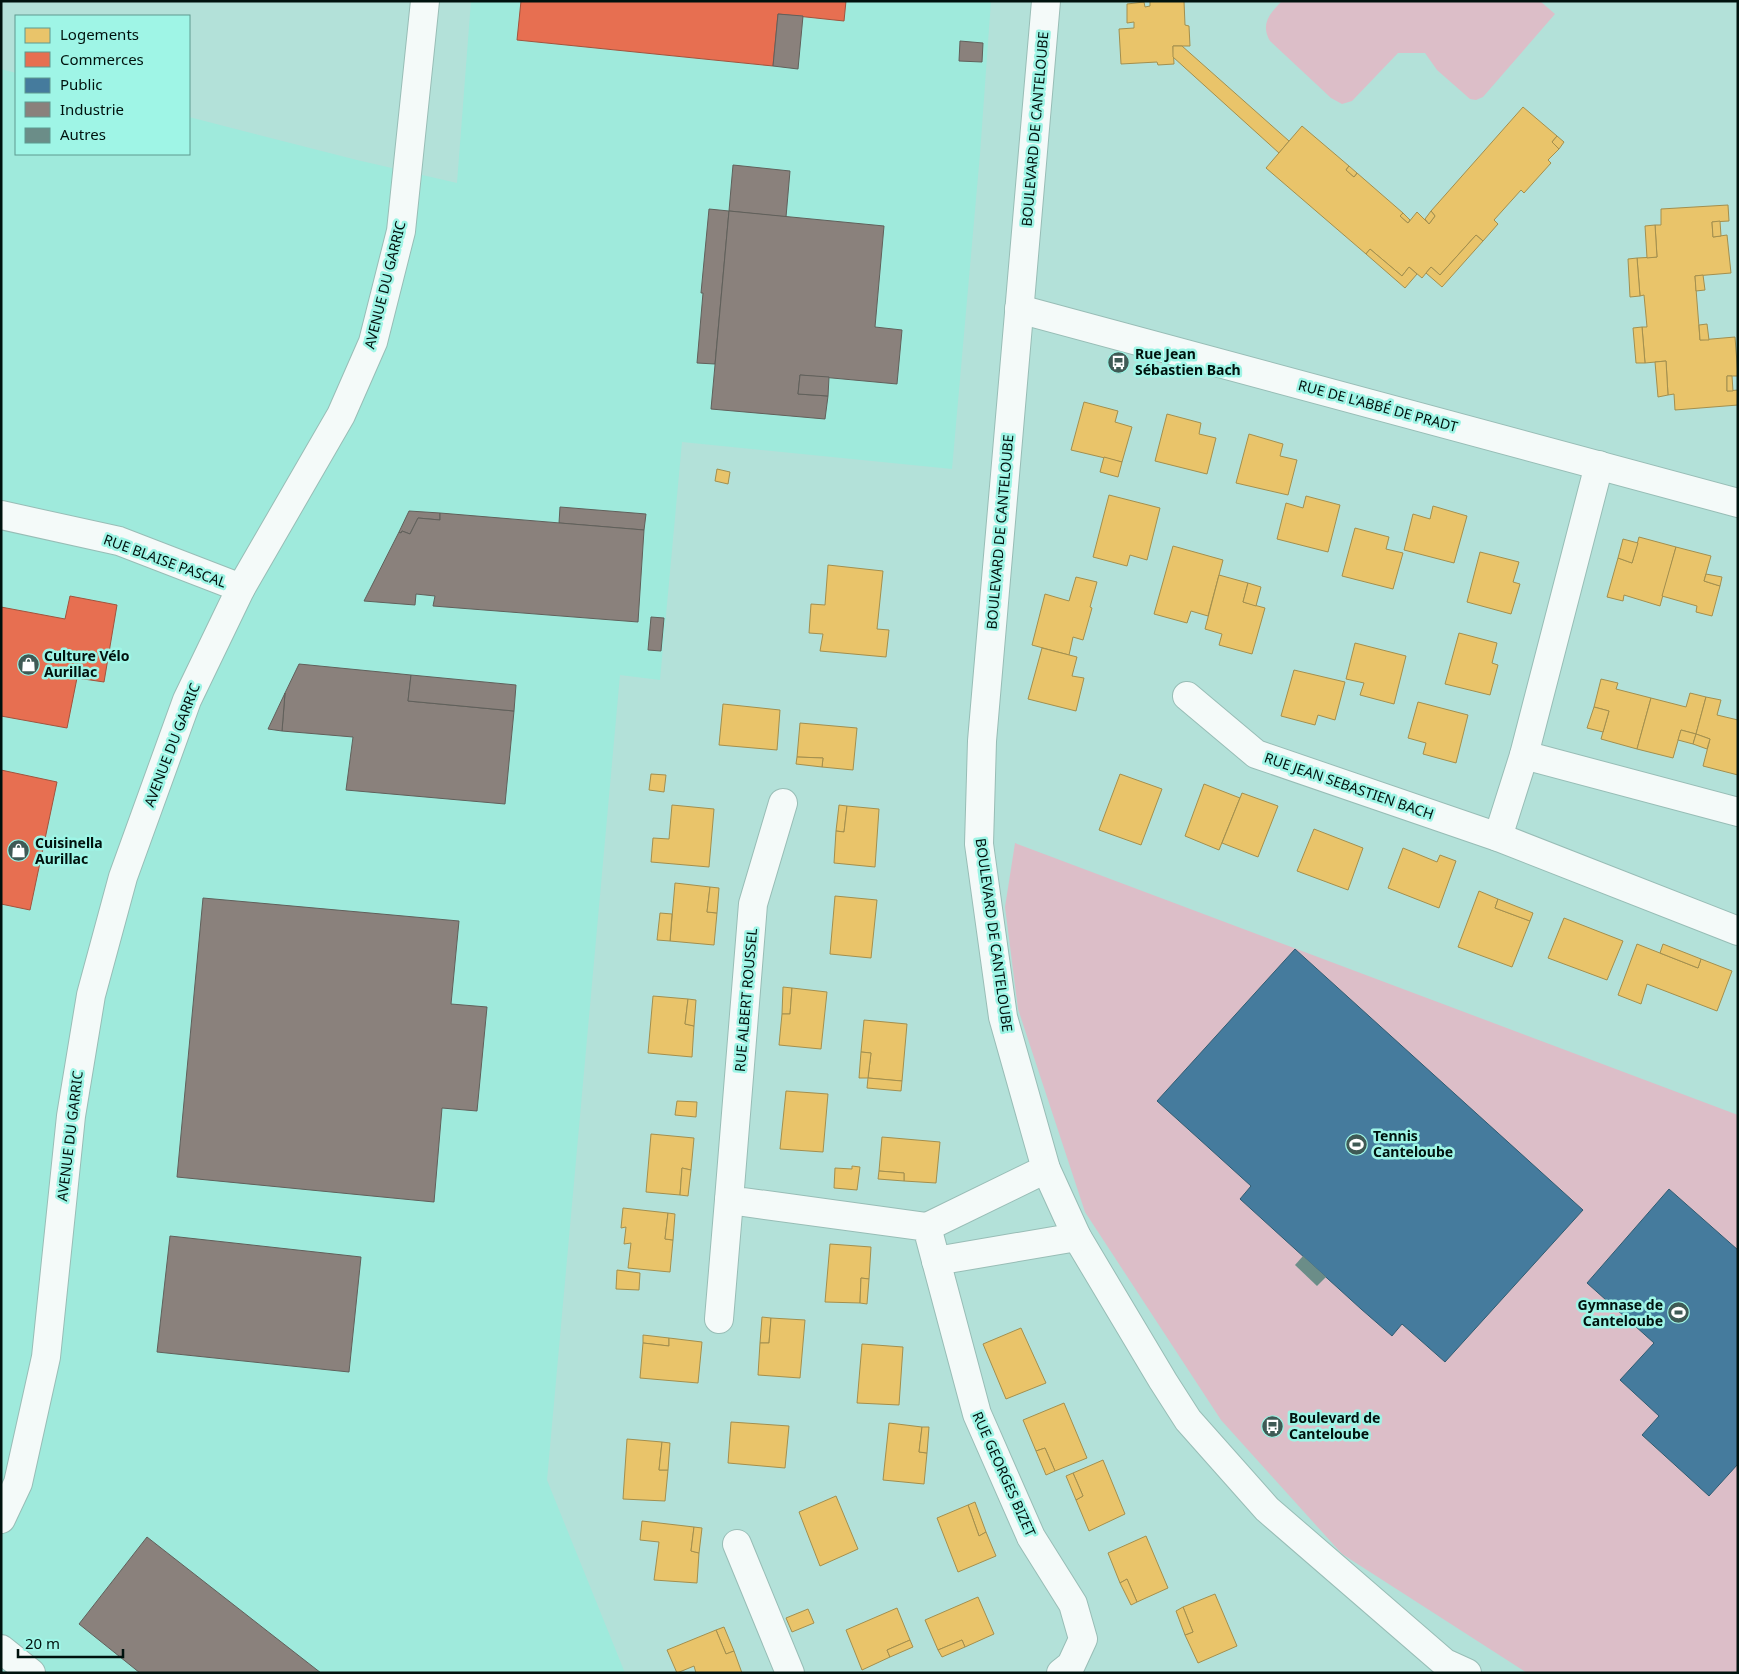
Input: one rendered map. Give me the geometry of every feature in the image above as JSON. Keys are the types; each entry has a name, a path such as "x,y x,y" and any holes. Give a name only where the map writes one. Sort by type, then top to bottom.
{"street":[{"name":"AVENUE DU GARRIC","path":"1,1519 18,1483 46,1357 71,1116 91,995 122,877 186,700 241,588 341,415 373,342 401,231 425,1"},
{"name":"BOULEVARD DE CANTELOUBE","path":"1046,1 982,741 979,844 1003,1017 1046,1169 1077,1237 1188,1420 1267,1509 1450,1669"},
{"name":"RUE DE L'ABBÉ DE PRADT","path":"1019,309 1738,503"},
{"path":"1498,837 1524,755 1599,465"},
{"name":"RUE BLAISE PASCAL","path":"1,515 119,541 241,588"},
{"name":"RUE JEAN SEBASTIEN BACH","path":"1187,696 1256,754 1498,837 1738,931"},
{"path":"1524,755 1738,812"},
{"name":"RUE ALBERT ROUSSEL","path":"719,1318 753,904 783,803"},
{"path":"729,1200 926,1227 1046,1169"},
{"path":"926,1227 936,1261 1077,1237"},
{"name":"RUE GEORGES BIZET","path":"936,1261 976,1414 1031,1537 1073,1604 1083,1639 1072,1665 1061,1673"},
{"path":"737,1544 790,1673"},
{"path":"1,1649 31,1673"}],"shaded area":[{"path":"471,1 991,1 980,154 952,469 682,442 660,680 620,675 547,1480 625,1673 1,1673 1,69 15,73 15,155 190,155 190,117 357,160 457,183"},
{"path":"1282,1 1540,1 1555,14 1483,97 1476,100 1470,99 1437,70 1425,53 1398,53 1352,101 1342,104 1331,98 1270,41 1267,35 1266,24 1270,14"},
{"path":"1015,843 1738,1115 1738,1673 1527,1673 1342,1554 1221,1420 1085,1212 1018,1009 1005,907"}],"building: Logements":[{"path":"1150,1 1184,1 1185,25 1189,26 1190,46 1173,46 1174,64 1158,65 1157,62 1121,64 1119,29 1134,28 1134,22 1127,23 1127,4 1144,2 1145,7 1150,6"},
{"path":"1173,46 1182,46 1289,141 1279,153 1173,57"},
{"path":"1523,107 1557,136 1552,142 1559,149 1548,160 1551,163 1524,193 1521,190 1494,220 1498,224 1483,241 1476,235 1440,275 1431,267 1422,278 1409,267 1402,276 1370,249 1366,254 1266,168 1302,126 1349,166 1346,170 1354,177 1357,173 1403,213 1400,216 1408,223 1417,212 1429,224 1435,216 1431,211"},
{"path":"1557,136 1564,142 1559,149 1552,142"},
{"path":"1349,166 1357,173 1354,177 1346,170"},
{"path":"1728,205 1729,221 1712,222 1713,237 1727,235 1731,273 1695,276 1700,340 1735,337 1738,376 1727,376 1727,391 1738,390 1738,405 1675,410 1674,394 1668,395 1666,361 1645,363 1642,327 1647,327 1644,295 1640,296 1637,258 1657,257 1655,225 1661,225 1661,209"},
{"path":"1431,211 1435,216 1429,224 1425,219"},
{"path":"1403,213 1410,220 1408,223 1400,216"},
{"path":"1720,221 1721,236 1713,237 1712,222"},
{"path":"1655,225 1657,257 1647,258 1645,226"},
{"path":"1476,235 1483,241 1442,287 1426,273 1431,267 1440,275"},
{"path":"1370,249 1402,276 1409,267 1417,274 1405,288 1366,254"},
{"path":"1637,258 1640,296 1630,297 1628,259"},
{"path":"1703,275 1705,290 1696,291 1695,276"},
{"path":"1707,324 1709,340 1700,340 1699,325"},
{"path":"1642,327 1645,363 1636,363 1633,328"},
{"path":"1666,361 1668,395 1658,397 1655,362"},
{"path":"1727,376 1732,376 1733,391 1727,391"},
{"path":"1084,402 1118,411 1115,422 1132,427 1122,462 1071,450"},
{"path":"1167,414 1201,423 1199,434 1216,438 1207,474 1155,461"},
{"path":"1249,434 1283,444 1280,456 1297,460 1288,495 1236,483"},
{"path":"1104,457 1122,462 1118,477 1100,472"},
{"path":"717,469 730,472 728,484 715,481"},
{"path":"1109,495 1160,508 1147,560 1130,555 1127,566 1093,557"},
{"path":"1306,496 1340,505 1328,552 1277,539 1286,503 1303,508"},
{"path":"1433,506 1467,516 1454,563 1404,550 1413,514 1430,519"},
{"path":"1355,528 1389,537 1386,549 1403,553 1393,589 1342,576"},
{"path":"1639,537 1676,547 1660,606 1624,595 1623,601 1607,597 1618,558 1632,563"},
{"path":"1623,539 1638,543 1632,563 1618,558"},
{"path":"1173,546 1223,560 1208,616 1191,611 1187,623 1154,614"},
{"path":"1676,547 1711,556 1704,581 1720,586 1712,616 1696,612 1697,606 1662,596"},
{"path":"1480,552 1519,562 1513,582 1520,584 1511,614 1467,602"},
{"path":"828,565 883,571 877,629 889,630 886,657 820,651 823,634 809,633 811,604 825,605"},
{"path":"1706,574 1722,577 1720,586 1704,581"},
{"path":"1219,575 1248,583 1243,602 1265,608 1252,654 1219,645 1222,634 1205,629"},
{"path":"1076,577 1097,582 1083,640 1073,637 1069,655 1032,645 1045,594 1069,601"},
{"path":"1248,583 1261,587 1256,606 1243,602"},
{"path":"1459,633 1497,643 1492,663 1498,665 1490,695 1445,684"},
{"path":"1355,643 1406,656 1394,704 1360,695 1364,683 1346,679"},
{"path":"1042,648 1077,657 1072,676 1084,678 1076,711 1028,699"},
{"path":"1294,670 1345,682 1335,720 1318,715 1315,725 1281,716"},
{"path":"1601,679 1618,683 1616,689 1651,698 1637,749 1601,739 1609,711 1594,707"},
{"path":"1690,693 1706,697 1696,734 1681,730 1673,758 1637,749 1651,698 1686,707"},
{"path":"1706,697 1721,700 1717,715 1738,720 1738,775 1703,766 1710,739 1696,734"},
{"path":"1418,702 1468,715 1456,763 1423,754 1426,743 1408,738"},
{"path":"723,704 780,710 777,750 719,745"},
{"path":"1594,707 1609,711 1603,732 1587,728"},
{"path":"800,723 857,728 853,770 822,767 823,758 797,757"},
{"path":"1681,730 1696,734 1693,744 1678,740"},
{"path":"1696,734 1710,739 1707,749 1693,744"},
{"path":"797,757 823,758 822,767 796,764"},
{"path":"651,774 666,775 664,792 649,790"},
{"path":"1120,774 1162,789 1141,845 1099,830"},
{"path":"1204,784 1240,798 1219,850 1185,836"},
{"path":"1242,793 1278,806 1258,857 1222,843"},
{"path":"672,805 714,809 709,867 651,862 653,838 669,839"},
{"path":"839,805 847,806 844,832 836,831"},
{"path":"847,806 879,809 875,867 834,863 836,831 844,832"},
{"path":"1314,829 1363,848 1348,890 1297,871"},
{"path":"1403,848 1437,862 1440,855 1456,861 1439,908 1388,888"},
{"path":"675,883 710,887 707,912 717,913 714,945 670,941"},
{"path":"710,887 719,888 717,913 707,912"},
{"path":"1479,891 1498,899 1495,908 1530,921 1512,967 1458,947"},
{"path":"835,896 877,900 871,958 830,954"},
{"path":"1498,899 1533,913 1530,921 1495,908"},
{"path":"660,913 672,914 670,941 657,940"},
{"path":"1564,918 1623,941 1607,980 1548,958"},
{"path":"1637,944 1698,968 1701,959 1732,971 1717,1011 1647,984 1641,1004 1618,995"},
{"path":"1663,944 1701,959 1698,968 1660,953"},
{"path":"783,987 792,988 790,1014 782,1014"},
{"path":"792,988 827,992 821,1049 779,1045 782,1014 790,1014"},
{"path":"653,996 688,999 685,1024 694,1026 692,1057 648,1053"},
{"path":"688,999 696,1000 694,1026 685,1024"},
{"path":"864,1020 907,1024 902,1081 868,1078 871,1053 861,1052"},
{"path":"861,1052 871,1053 868,1078 859,1078"},
{"path":"868,1078 902,1081 901,1091 867,1088"},
{"path":"786,1091 828,1094 823,1152 780,1149"},
{"path":"677,1101 697,1102 696,1117 675,1115"},
{"path":"651,1134 694,1138 691,1170 682,1168 680,1195 646,1192"},
{"path":"882,1137 940,1142 936,1183 904,1181 904,1173 879,1171"},
{"path":"852,1166 860,1167 857,1190 834,1188 835,1168 852,1169"},
{"path":"682,1168 691,1170 688,1196 680,1195"},
{"path":"879,1171 904,1173 904,1181 878,1179"},
{"path":"623,1208 668,1213 665,1239 673,1240 670,1272 628,1268 631,1243 624,1244 626,1227 621,1228"},
{"path":"668,1213 675,1214 673,1240 665,1239"},
{"path":"830,1244 871,1247 869,1279 861,1278 860,1303 825,1302"},
{"path":"617,1270 640,1273 639,1290 616,1289"},
{"path":"861,1278 869,1279 867,1304 860,1303"},
{"path":"762,1317 771,1318 769,1343 760,1343"},
{"path":"771,1318 805,1320 800,1378 758,1375 760,1343 769,1343"},
{"path":"1021,1328 1046,1383 1006,1399 983,1344"},
{"path":"643,1335 669,1338 669,1346 643,1343"},
{"path":"669,1338 702,1342 698,1383 640,1378 643,1343 669,1346"},
{"path":"862,1344 903,1347 899,1405 857,1403"},
{"path":"1064,1403 1087,1458 1055,1471 1045,1448 1036,1451 1023,1420"},
{"path":"731,1422 789,1426 785,1468 728,1463"},
{"path":"889,1423 922,1427 919,1452 927,1453 924,1484 883,1480"},
{"path":"922,1427 929,1427 927,1453 919,1452"},
{"path":"627,1439 662,1442 659,1470 668,1470 665,1501 623,1499"},
{"path":"662,1442 670,1443 668,1470 659,1470"},
{"path":"1045,1448 1055,1471 1046,1475 1036,1451"},
{"path":"1103,1460 1125,1514 1089,1531 1076,1500 1083,1496 1073,1473"},
{"path":"1073,1473 1083,1496 1076,1500 1066,1476"},
{"path":"836,1496 858,1549 820,1566 799,1512"},
{"path":"975,1502 986,1532 979,1536 968,1505"},
{"path":"968,1505 979,1536 986,1532 996,1556 958,1572 937,1518"},
{"path":"642,1521 694,1527 691,1551 699,1553 697,1583 654,1580 659,1542 640,1540"},
{"path":"694,1527 702,1528 699,1553 691,1551"},
{"path":"1146,1536 1168,1588 1137,1602 1127,1579 1120,1583 1108,1553"},
{"path":"1127,1579 1137,1602 1131,1605 1120,1583"},
{"path":"1215,1594 1237,1646 1198,1663 1185,1635 1193,1632 1183,1607"},
{"path":"978,1597 994,1634 965,1647 962,1640 938,1650 925,1620"},
{"path":"1183,1607 1193,1632 1185,1635 1176,1611"},
{"path":"897,1608 910,1640 887,1650 890,1657 862,1670 846,1630"},
{"path":"808,1609 814,1623 792,1632 786,1618"},
{"path":"724,1627 734,1651 726,1654 716,1630"},
{"path":"716,1630 726,1654 734,1651 742,1673 696,1673 694,1666 677,1673 667,1650"},
{"path":"910,1640 913,1647 890,1657 887,1650"},
{"path":"962,1640 965,1647 942,1657 938,1650"}],"building: Commerces":[{"path":"521,1 846,1 844,21 778,14 773,66 517,40"},
{"path":"70,596 117,605 104,682 77,678 67,728 1,716 1,607 65,619"},
{"path":"1,770 57,782 30,910 1,904"}],"building: Public":[{"name":"Tennis Canteloube","path":"1295,949 1583,1210 1445,1362 1402,1324 1392,1336 1361,1309 1240,1199 1251,1186 1157,1101"},
{"name":"Gymnase de Canteloube","path":"1669,1189 1738,1250 1738,1464 1709,1496 1642,1435 1659,1416 1620,1380 1654,1343 1587,1283"}],"building: Industrie":[{"path":"778,14 803,16 798,69 773,66"},
{"path":"960,41 983,43 982,62 959,61"},
{"path":"733,165 790,171 786,217 729,211"},
{"path":"709,209 729,211 715,364 697,363"},
{"path":"729,211 884,226 875,327 902,330 897,384 800,375 798,394 828,396 825,419 711,409"},
{"path":"800,375 829,377 828,396 798,394"},
{"path":"560,507 646,514 644,530 559,523"},
{"path":"409,511 440,513 440,520 418,518 410,534 402,531 401,533 399,532"},
{"path":"440,513 644,530 638,622 433,606 435,596 416,594 415,605 364,601 399,532 401,533 402,531 410,534 418,518 440,520"},
{"path":"651,617 664,618 661,651 648,650"},
{"path":"299,664 411,675 408,701 514,711 505,804 346,790 353,737 282,731 285,693"},
{"path":"411,675 516,685 514,711 408,701"},
{"path":"285,693 282,731 268,729"},
{"path":"203,898 459,921 451,1004 487,1007 477,1111 442,1108 434,1202 177,1177"},
{"path":"170,1236 361,1257 349,1372 157,1352"},
{"path":"147,1537 321,1673 140,1673 79,1624"}],"building: Autres":[{"path":"1303,1256 1326,1277 1317,1286 1295,1265"}],"place":[{"name":"Rue Jean Sébastien Bach","path":"1119,362"},
{"name":"Culture Vélo Aurillac","path":"28,664"},
{"name":"Cuisinella Aurillac","path":"19,851"},
{"name":"Tennis Canteloube","path":"1357,1144"},
{"name":"Gymnase de Canteloube","path":"1679,1313"},
{"name":"Boulevard de Canteloube","path":"1273,1426"}]}
